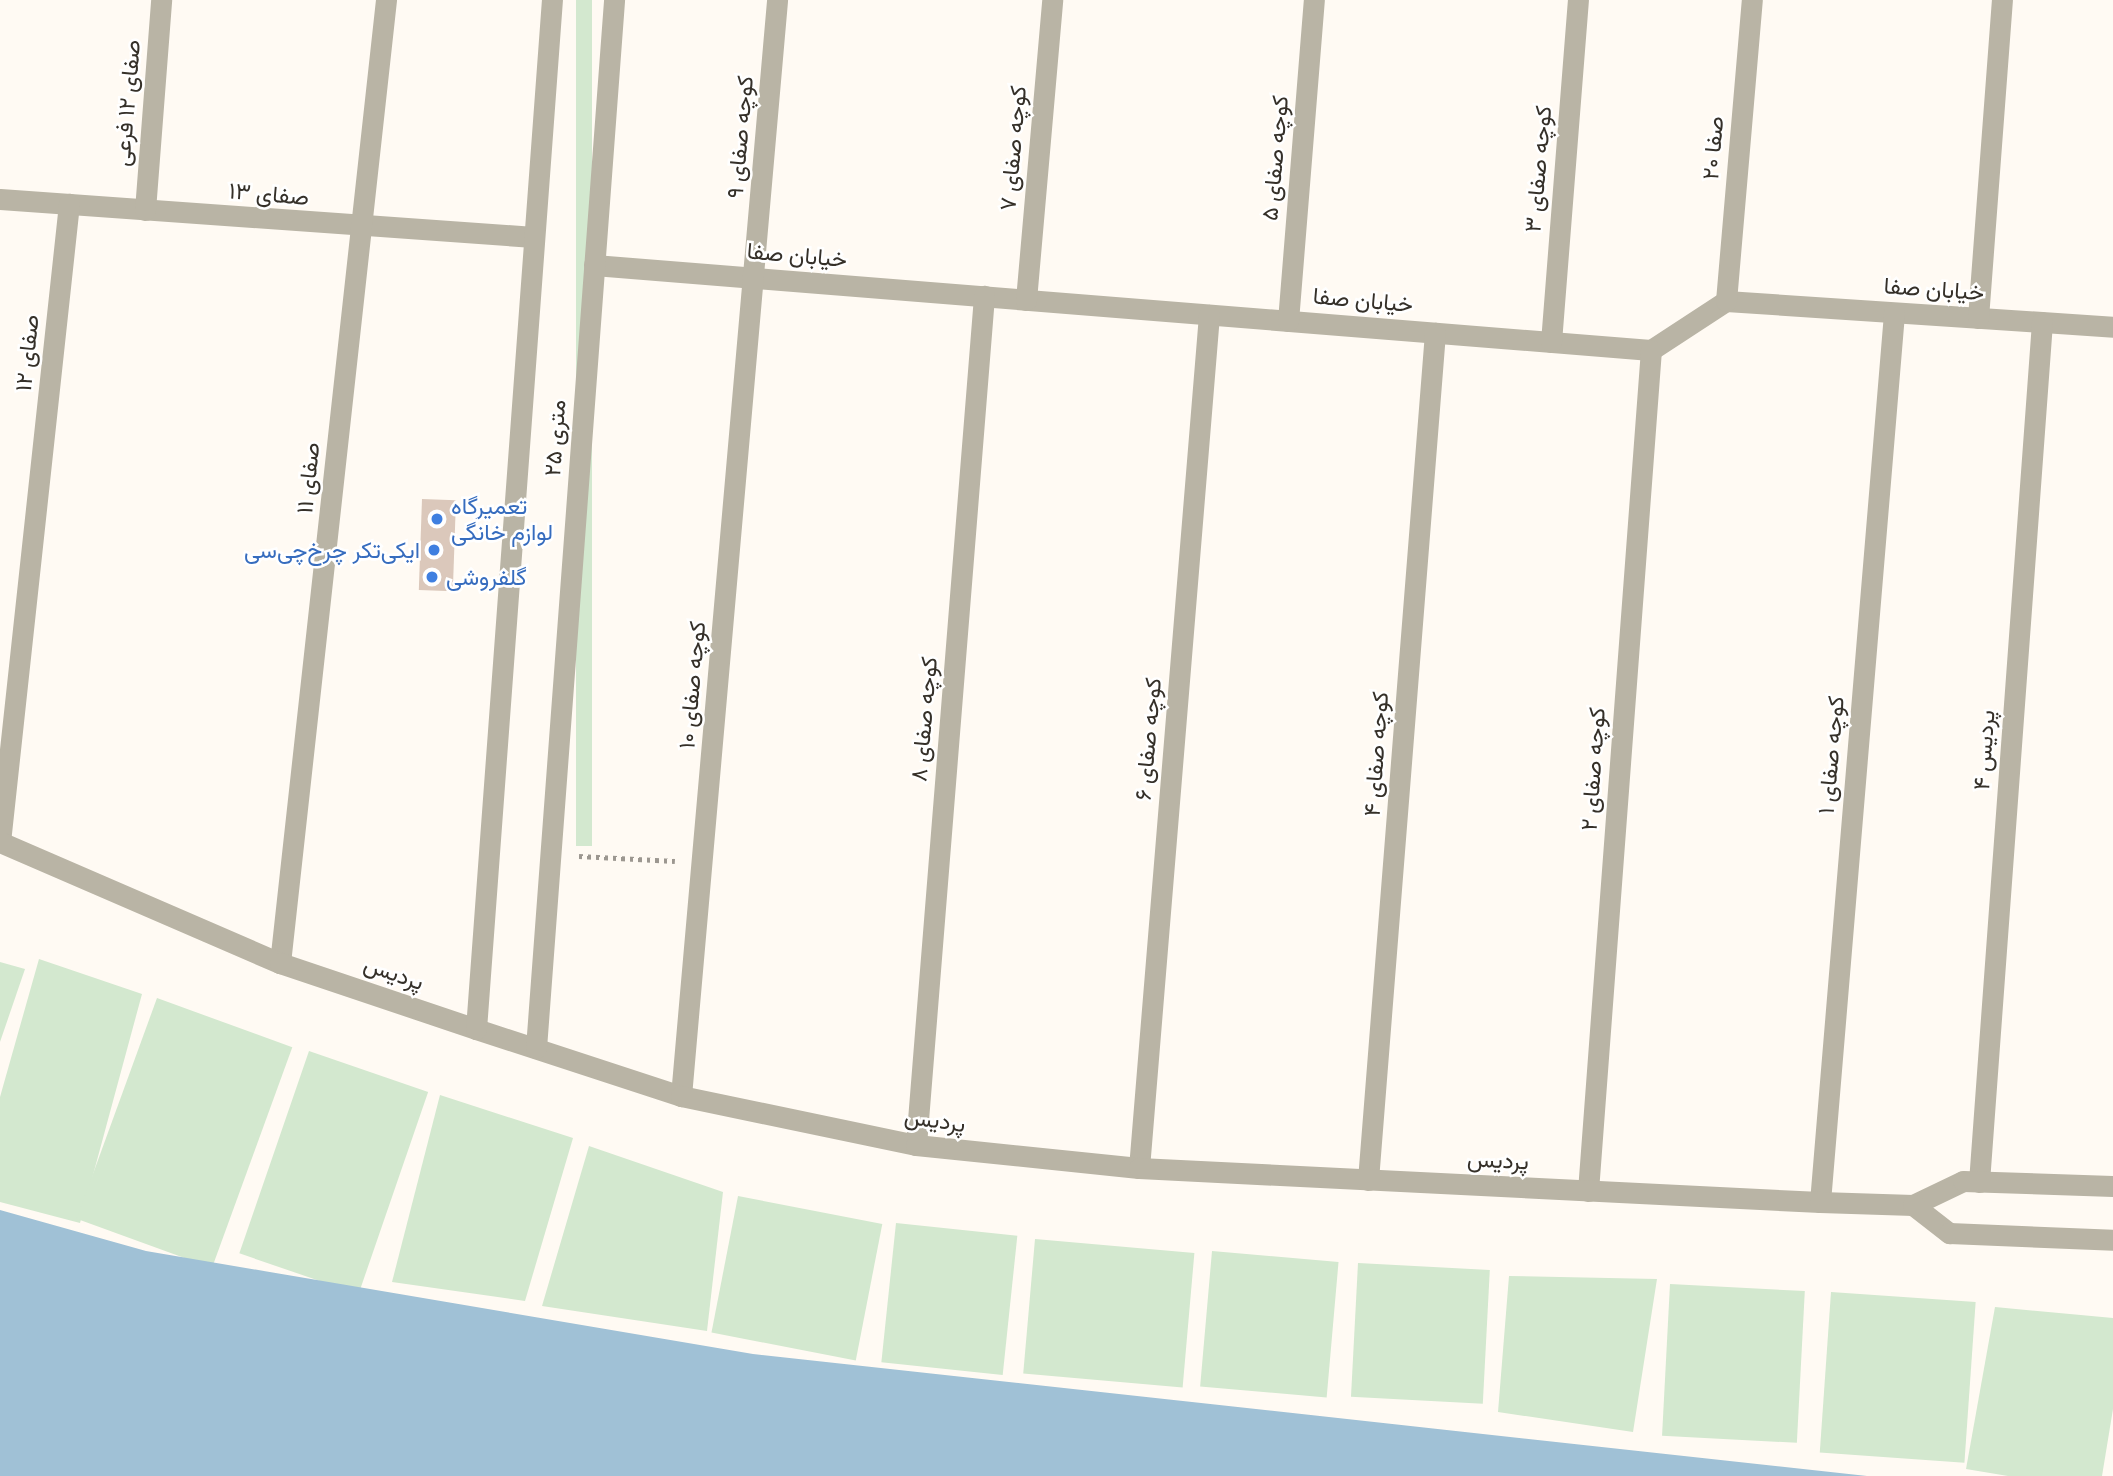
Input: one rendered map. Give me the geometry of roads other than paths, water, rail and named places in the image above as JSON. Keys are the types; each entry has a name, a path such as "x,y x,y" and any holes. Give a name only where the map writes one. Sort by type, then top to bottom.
{"street":[{"name":"صفای ۱۲ فرعی","path":"145,210 161,0"},
{"name":"صفای ۱۱","path":"280,963 386,0"},
{"name":"۲۵ متری","path":"476,1029 552,0"},
{"name":"۲۵ متری","path":"536,1048 614,0"},
{"name":"کوچه صفای ۹","path":"755,278 777,0"},
{"name":"کوچه صفای ۷","path":"1027,300 1052,0"},
{"name":"کوچه صفای ۵","path":"1288,321 1314,0"},
{"name":"کوچه صفای ۳","path":"1550,342 1578,0"},
{"name":"صفا ۲۰","path":"1727,301 1752,0"},
{"path":"1978,318 2002,0"},
{"name":"صفای ۱۳","path":"0,199 362,229 534,237"},
{"name":"صفای ۱۲","path":"0,842 69,204"},
{"name":"خیابان صفا","path":"594,265 1651,350"},
{"name":"کوچه صفای ۱۰","path":"681,1096 755,278"},
{"name":"کوچه صفای ۸","path":"916,1145 984,296"},
{"name":"خیابان صفا","path":"1727,301 2113,327"},
{"path":"1651,350 1727,301"},
{"name":"کوچه صفای ۱","path":"1820,1202 1894,313"},
{"name":"کوچه صفای ۶","path":"1139,1168 1209,314"},
{"name":"پردیس ۴","path":"1979,1182 2042,323"},
{"name":"کوچه صفای ۴","path":"1368,1180 1435,332"},
{"name":"کوچه صفای ۲","path":"1588,1191 1651,350"},
{"name":"پردیس","path":"0,842 280,963 476,1029 681,1096 916,1145 1139,1168 1820,1202 1913,1205 1963,1181 2113,1186"},
{"path":"1913,1205 1949,1233 2113,1240"}],"water":[{"path":"0,1210 146,1251 753,1354 1867,1476 0,1476"}],"place":[{"name":"تعمیرگاه لوازم خانگی","path":"437,519"},
{"name":"ایکی‌تکر چرخ‌چی‌سی","path":"434,550"},
{"name":"گلفروشی","path":"432,577"}]}
